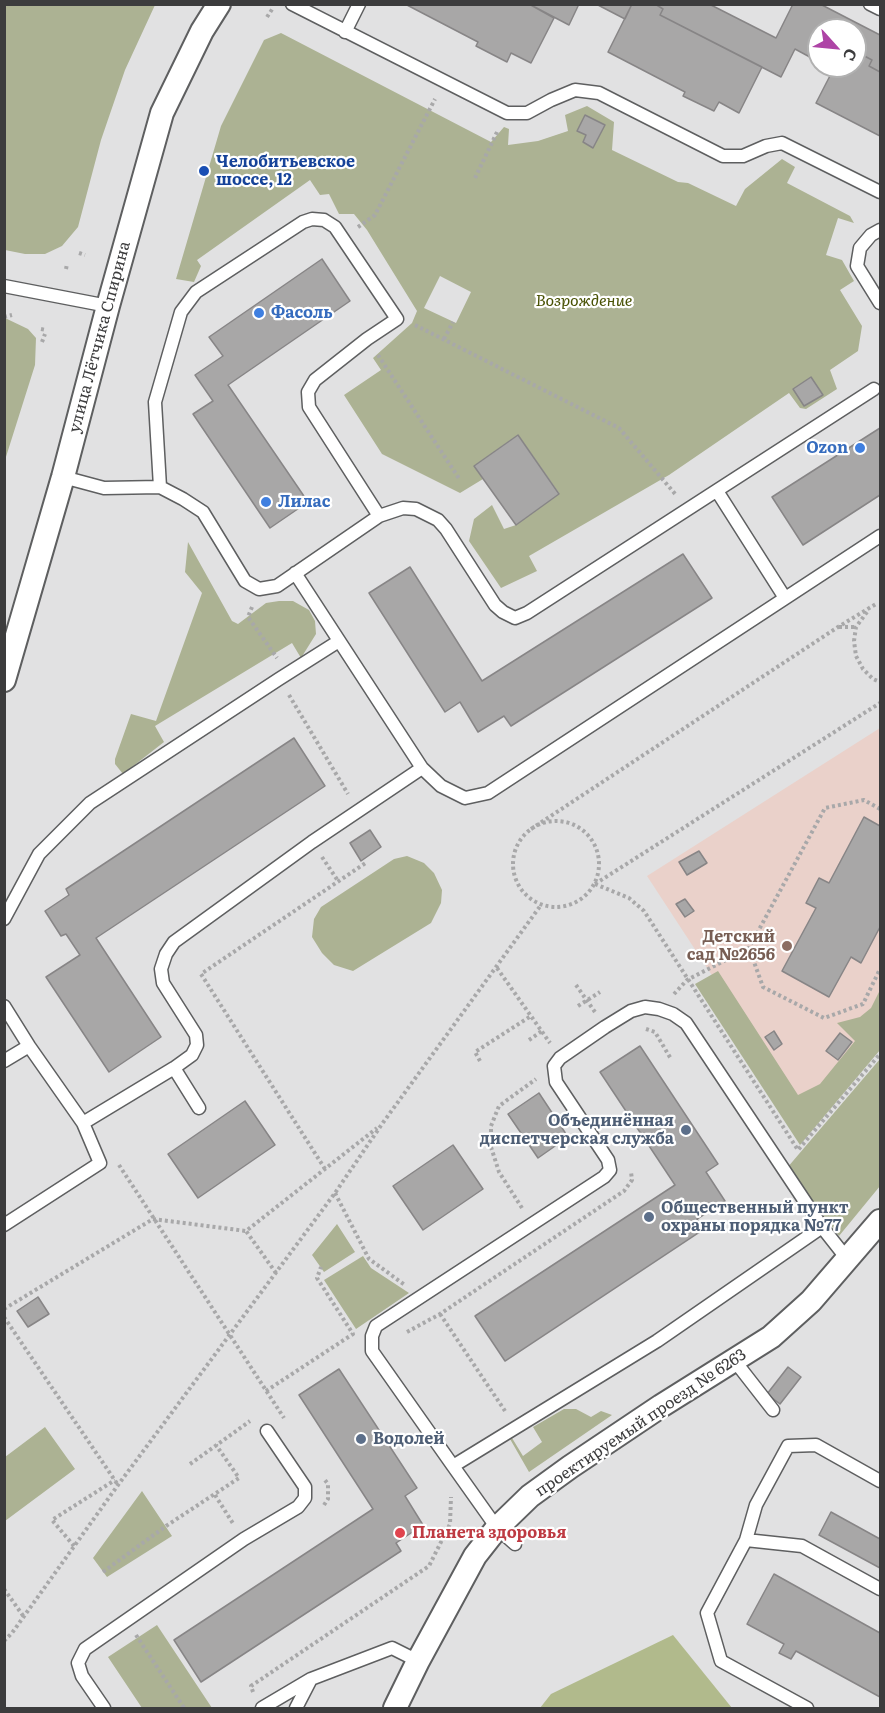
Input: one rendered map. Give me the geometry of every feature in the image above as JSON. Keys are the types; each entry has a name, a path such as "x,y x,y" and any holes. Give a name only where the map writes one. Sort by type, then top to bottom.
{"street":[{"name":"улица Лётчика Спирина","path":"4,680 63,477 162,113 202,31 219,4"},
{"name":"проектируемый проезд № 6263","path":"394,1708 475,1556 497,1528 530,1496 570,1467 771,1337 811,1301 880,1221"}],"lane":[{"path":"292,4 507,112 527,114 551,100 576,90 599,93 723,156 743,156 766,146 782,143 880,192"},
{"path":"345,32 359,4"},
{"path":"870,4 880,9"},
{"path":"160,487 155,402 181,312 196,292 303,222 312,219 324,220 335,227 397,319 367,339 315,380 308,392 309,407 379,516"},
{"path":"880,230 871,235 860,248 857,266 880,303"},
{"path":"4,286 108,306"},
{"path":"63,477 104,488 160,487 183,499 203,512 245,581 260,589 277,586 379,516 403,508 416,509 438,520 495,604 503,612 515,618 527,613 874,389"},
{"path":"717,491 785,598"},
{"path":"295,573 422,768 441,786 465,798 488,793 880,536"},
{"path":"4,919 39,854 90,803 339,641"},
{"path":"83,1123 192,1055 197,1045 195,1035 163,983 161,969 166,954 174,942 312,842 422,768"},
{"path":"4,1006 83,1123 100,1163 4,1225"},
{"path":"515,1544 482,1510 372,1351 372,1336 376,1326 604,1177 610,1170 608,1160 556,1082 557,1062 631,1011 645,1007 673,1014 686,1023 822,1227 848,1260"},
{"path":"4,1061 29,1046"},
{"path":"174,1068 199,1108"},
{"path":"453,1466 657,1341 822,1227"},
{"path":"734,1360 773,1410"},
{"path":"104,1708 82,1676 78,1663 85,1648 244,1539 298,1507 305,1497 305,1486 267,1431"},
{"path":"807,1708 721,1661 707,1613 746,1540 756,1505 788,1446 816,1445 880,1481"},
{"path":"746,1540 802,1546 880,1589"},
{"path":"262,1708 311,1679 392,1648 418,1661"},
{"path":"296,1708 311,1679"}],"path":[{"path":"267,17 274,4"},
{"path":"358,227 375,215 430,110"},
{"path":"475,178 507,112"},
{"path":"79,253 85,255"},
{"path":"4,317 12,315"},
{"path":"397,319 412,323 619,428 689,509"},
{"path":"444,339 453,322"},
{"path":"42,342 44,331"},
{"path":"367,339 460,480"},
{"path":"260,589 248,617 275,653 283,677 359,811"},
{"path":"878,604 864,614 856,627 854,641 856,656 862,669 880,682"},
{"path":"878,604 838,627 531,829 521,840 515,852 513,866 516,881 524,893 541,905 561,907 575,903 586,896 595,884 880,703"},
{"path":"838,627 856,627"},
{"path":"659,1009 687,980 749,948 825,808 864,800 880,809"},
{"path":"531,829 543,823 557,821 572,824 584,831 594,842 599,856 599,870 595,884"},
{"path":"312,842 338,881"},
{"path":"325,1169 201,974 366,862"},
{"path":"595,884 629,898 644,911 798,1150 880,1054"},
{"path":"4,1641 12,1634 118,1485 335,1193 382,1124 541,905"},
{"path":"749,948 763,987 824,1018 863,1004 880,969"},
{"path":"497,968 542,1031 557,1062 499,1106 491,1126 490,1146 499,1172 532,1224"},
{"path":"576,985 605,1028"},
{"path":"578,1006 600,992"},
{"path":"480,1061 475,1053 531,1016"},
{"path":"529,1040 542,1031"},
{"path":"4,1309 153,1219 246,1231 382,1124"},
{"path":"100,1163 120,1166 288,1424"},
{"path":"335,1193 369,1259 405,1286"},
{"path":"246,1231 276,1273"},
{"path":"266,1392 353,1334 317,1278 321,1267"},
{"path":"440,1314 504,1411"},
{"path":"4,1317 118,1485"},
{"path":"190,1464 255,1418"},
{"path":"103,1572 166,1526 215,1496 239,1478 216,1445"},
{"path":"254,1694 251,1686 429,1566 450,1524 453,1466"},
{"path":"321,1474 328,1484 328,1499 323,1507"},
{"path":"74,1546 52,1520 115,1479"},
{"path":"4,1589 24,1617"},
{"path":"136,1635 184,1708"}],"shaded area":[{"name":"Детский сад №2656","path":"880,728 880,1017 800,1110 647,876"}],"green space":[{"path":"4,5 155,5 125,70 101,140 78,227 62,246 45,254 25,254 5,250"},
{"name":"Возрождение","path":"281,33 491,142 504,127 509,129 508,145 538,141 568,131 565,115 587,106 614,122 612,150 678,182 688,183 736,206 745,189 782,159 795,167 787,183 850,216 854,223 838,218 826,255 842,260 854,281 840,290 862,326 858,351 830,370 837,389 806,409 800,408 789,393 669,475 529,556 537,571 501,588 469,541 474,519 492,505 504,529 516,525 559,493 518,435 474,466 483,479 460,493 382,454 344,395 381,370 373,358 412,323 417,311 367,230 354,214 339,214 329,194 320,195 310,180 197,260 201,266 194,282 176,279 221,126 264,40","holes":["440,276 471,292 456,323 424,308"]},
{"path":"5,318 28,329 36,338 35,365 5,460"},
{"path":"188,542 232,621 238,624 266,603 293,601 309,610 315,621 316,634 301,658 292,643 155,726 164,742 123,774 115,764 115,759 131,714 156,721 202,593 185,572"},
{"path":"407,856 424,863 434,873 442,890 441,903 431,923 353,971 334,965 322,953 312,937 314,919 321,907 394,859"},
{"path":"718,971 798,1095 820,1084 855,1041 837,1023 860,1017 871,1008 880,990 880,1050 800,1145 695,984"},
{"path":"880,1059 880,1186 839,1236 787,1168"},
{"path":"337,1224 355,1252 324,1272 312,1255"},
{"path":"363,1256 371,1268 409,1293 356,1329 324,1280"},
{"path":"564,1409 576,1409 591,1417 601,1411 612,1415 529,1472 510,1439 512,1438 523,1456 542,1442 533,1427"},
{"path":"45,1427 75,1469 5,1521 5,1457"},
{"path":"142,1491 172,1536 107,1577 93,1558"},
{"path":"157,1625 212,1708 142,1708 108,1657"},
{"path":"673,1635 732,1708 540,1708 551,1694"}],"building":[{"path":"405,4 529,4 554,18 531,63 511,53 507,62 476,46 478,42"},
{"path":"529,4 579,4 569,25"},
{"path":"596,4 632,4 625,19"},
{"path":"632,4 655,4 663,9 660,15 762,67 739,113 719,102 714,111 683,96 685,92 608,52"},
{"path":"655,4 709,4 776,38 793,4 820,4 847,18 807,18 807,56 795,49 781,77 660,15 663,9"},
{"path":"867,28 880,35 880,72 869,66 872,60 867,57"},
{"path":"867,57 872,60 869,66 880,72 880,136 816,103 829,78 867,78"},
{"path":"585,115 605,125 593,148 583,142 586,135 577,131"},
{"path":"322,259 350,301 228,385 308,502 270,528 193,414 213,401 195,375 223,356 209,337"},
{"path":"811,377 823,395 804,406 793,389"},
{"path":"880,428 880,495 803,545 772,497"},
{"path":"518,435 559,494 516,525 474,466"},
{"path":"683,554 712,598 511,726 504,716 478,732 460,702 445,712 369,593 410,567 482,681"},
{"path":"294,738 325,786 96,938 161,1037 109,1072 46,977 80,955 66,934 61,936 45,911 69,895 66,889"},
{"path":"864,817 880,826 880,927 861,963 851,957 829,997 782,971 816,908 806,903 819,878 829,883"},
{"path":"370,830 381,847 361,861 350,843"},
{"path":"699,851 707,863 687,875 679,862"},
{"path":"685,899 694,911 685,917 676,904"},
{"path":"774,1031 782,1044 774,1050 765,1037"},
{"path":"840,1033 852,1042 838,1060 826,1051"},
{"path":"640,1046 718,1164 706,1172 725,1201 697,1219 704,1229 505,1361 475,1316 675,1185 600,1072"},
{"path":"539,1093 568,1137 538,1158 508,1114"},
{"path":"245,1101 275,1145 198,1198 168,1154"},
{"path":"453,1145 483,1189 423,1230 393,1186"},
{"path":"38,1297 49,1314 28,1327 17,1311"},
{"path":"788,1367 801,1377 780,1404 767,1394"},
{"path":"339,1369 417,1488 405,1496 423,1525 396,1543 401,1551 201,1682 174,1640 373,1509 299,1395"},
{"path":"831,1512 880,1539 880,1568 819,1535"},
{"path":"774,1574 880,1633 880,1697 796,1651 791,1659 779,1653 784,1644 747,1624"}],"place":[{"name":"Челобитьевское шоссе, 12","path":"204,171"},
{"name":"Фасоль","path":"259,313"},
{"name":"Ozon","path":"860,448"},
{"name":"Лилас","path":"266,502"},
{"name":"Детский сад №2656","path":"787,946"},
{"name":"Объединённая диспетчерская служба","path":"686,1130"},
{"name":"Общественный пункт охраны порядка №77","path":"649,1217"},
{"name":"Водолей","path":"361,1439"},
{"name":"Планета здоровья","path":"400,1533"}]}
